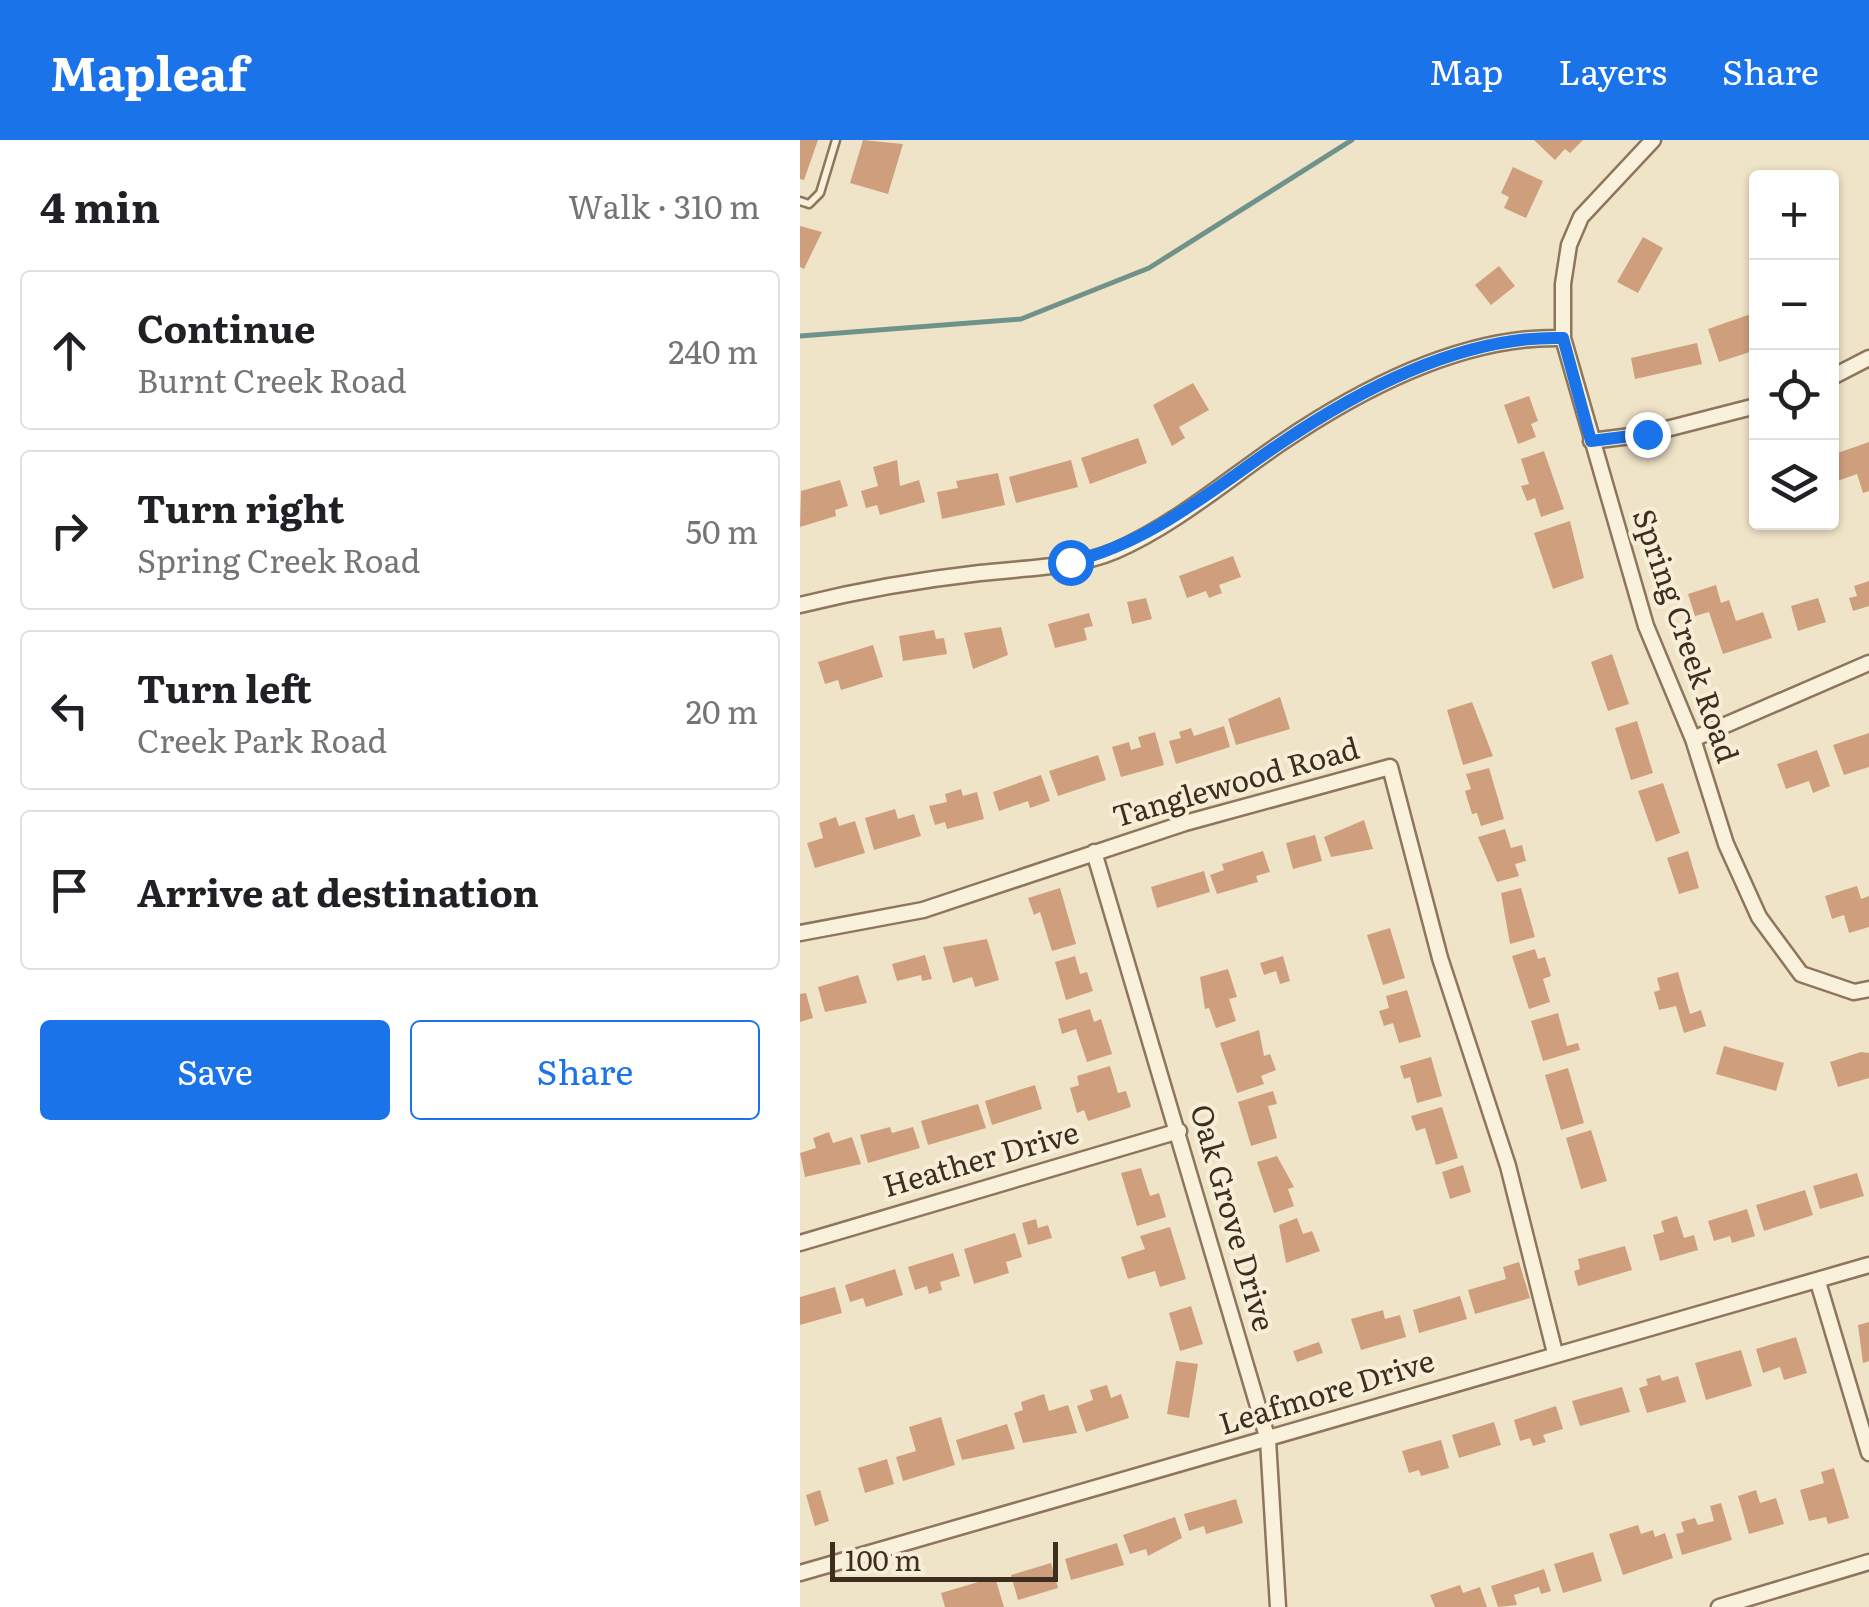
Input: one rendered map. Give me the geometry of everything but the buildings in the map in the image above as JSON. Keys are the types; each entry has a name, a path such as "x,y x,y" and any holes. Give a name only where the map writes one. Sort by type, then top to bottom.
{"street":[{"name":"Spring Creek Road","path":"1653,140 1580,217 1569,245 1563,284 1563,338 1646,626 1693,739 1726,844 1759,917 1801,974 1854,992 1869,988"},
{"path":"800,605 885,584 1070,562 1114,552 1222,486 1283,441 1375,389 1448,356 1491,344 1563,338"},
{"path":"1839,373 1869,358"},
{"path":"1591,441 1647,434 1749,408"},
{"path":"1693,739 1869,663"},
{"name":"Tanglewood Road","path":"800,933 923,910 1094,852 1390,767 1440,958 1508,1166 1555,1353"},
{"name":"Oak Grove Drive","path":"1094,852 1268,1440 1278,1607"},
{"name":"Heather Drive","path":"800,1243 1179,1131"},
{"name":"Leafmore Drive","path":"800,1573 1869,1265"},
{"path":"1818,1282 1869,1453"},
{"path":"1719,1607 1869,1562"}],"lane":[{"path":"800,201 810,204 820,192 836,140"}],"waterway":[{"path":"800,336 1021,319 1149,268 1352,140"}],"route":[{"path":"1070,562 1114,552 1222,486 1283,441 1375,389 1448,356 1491,344 1536,337 1563,338 1591,441 1647,434"}]}
